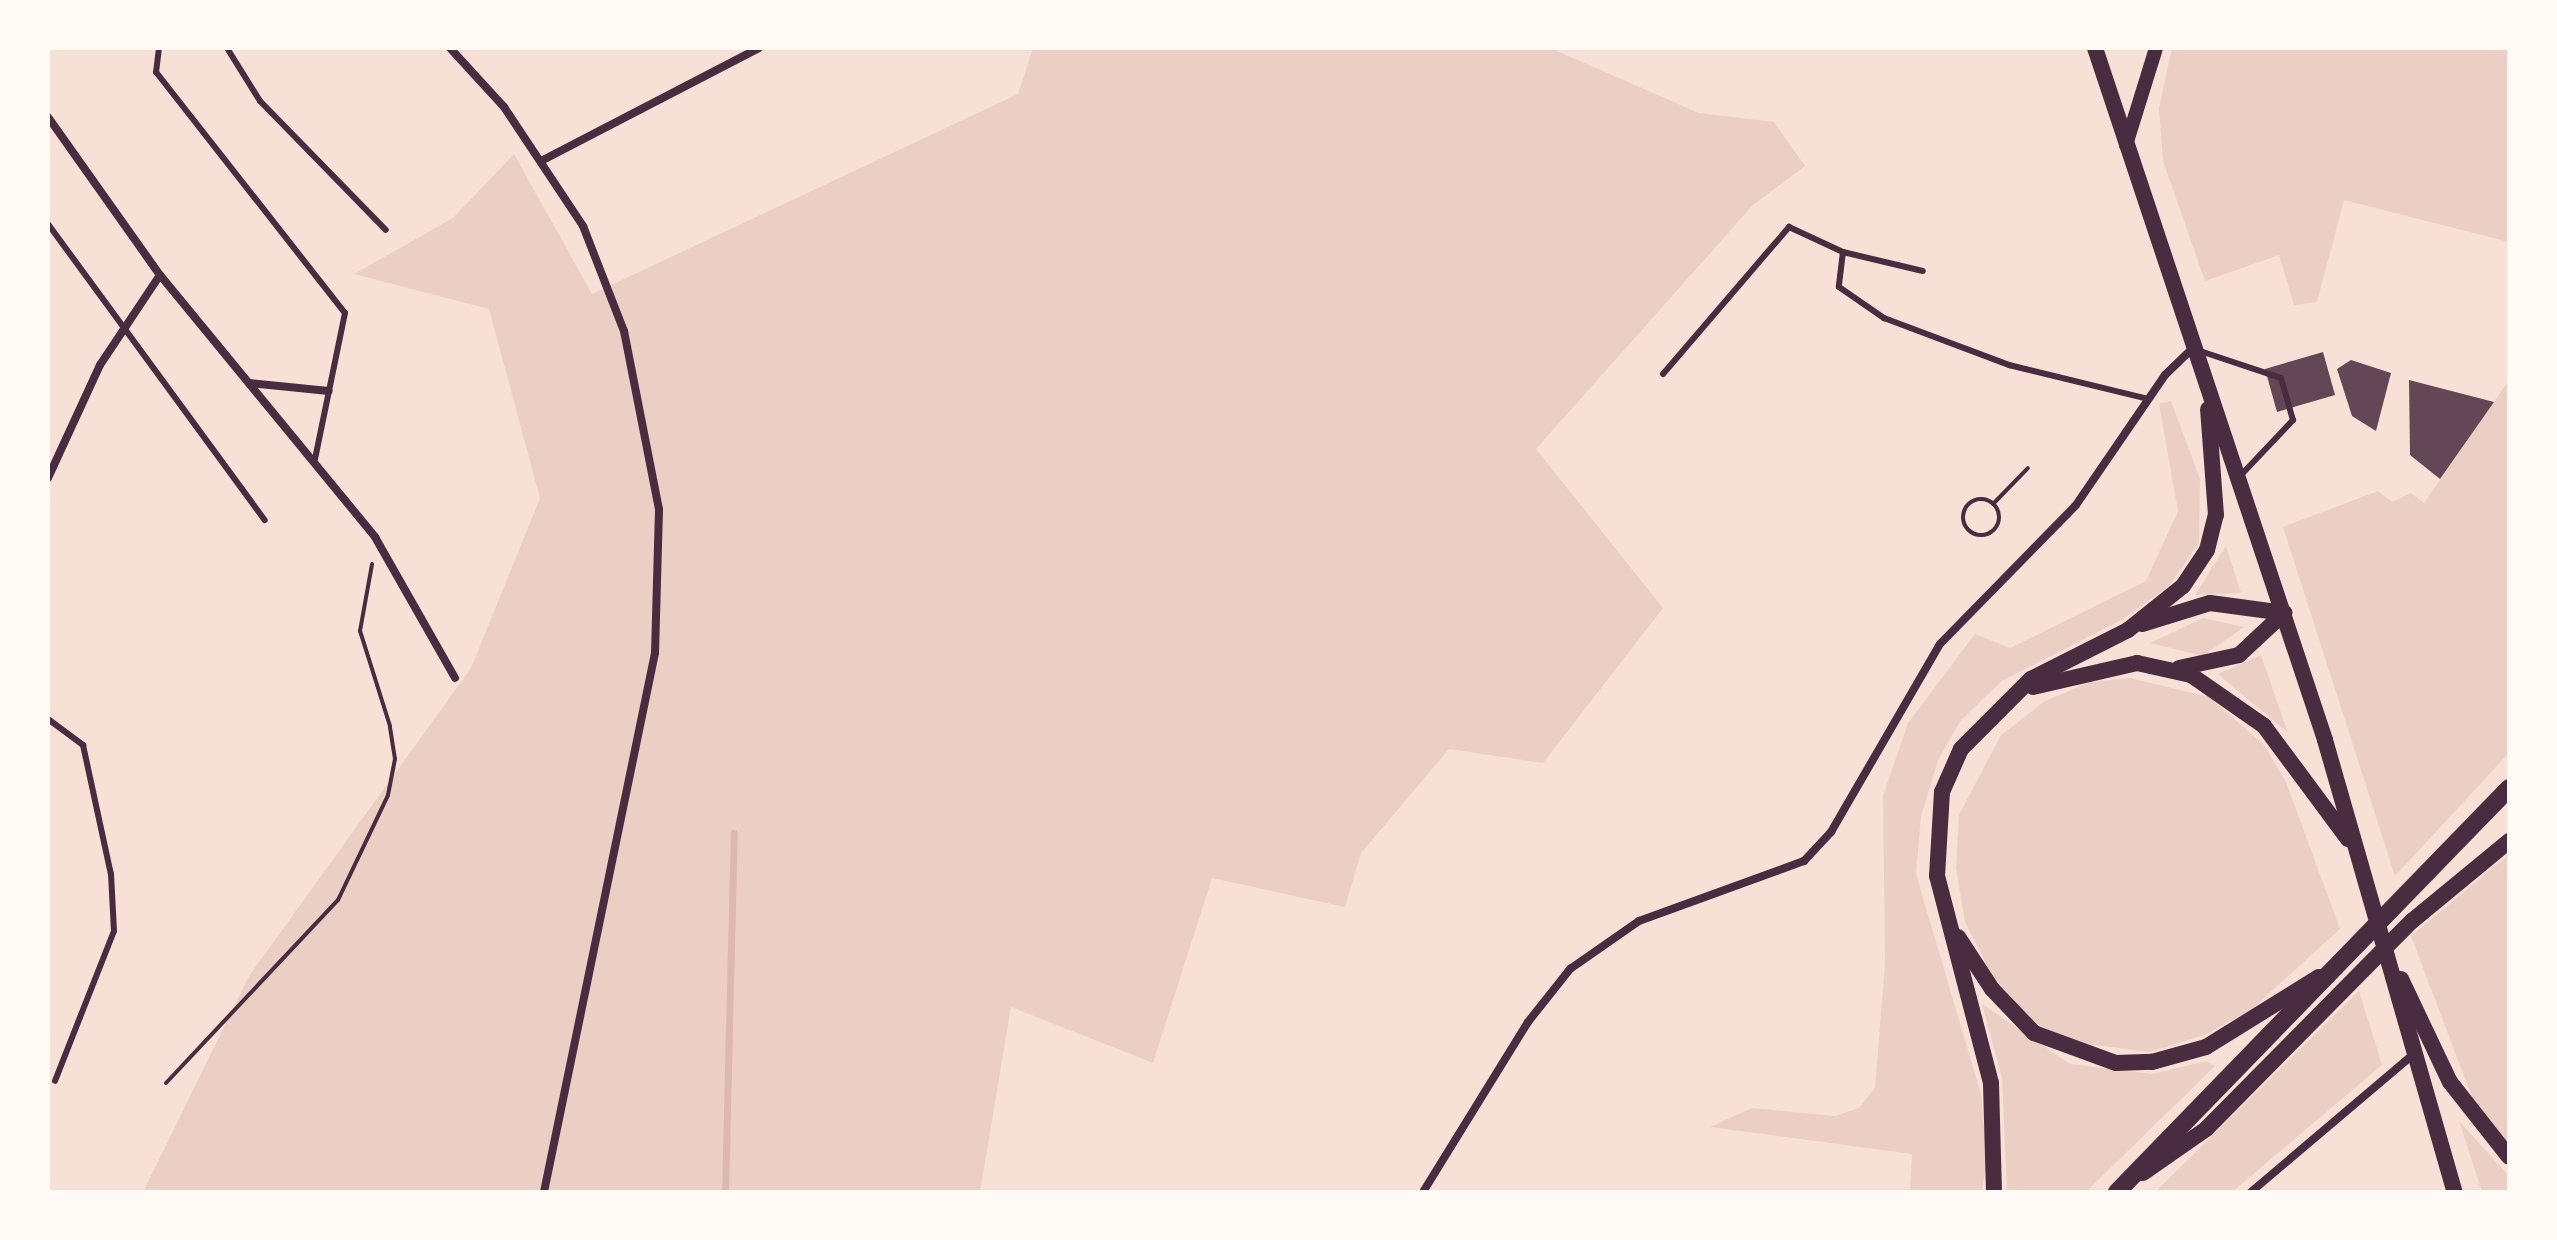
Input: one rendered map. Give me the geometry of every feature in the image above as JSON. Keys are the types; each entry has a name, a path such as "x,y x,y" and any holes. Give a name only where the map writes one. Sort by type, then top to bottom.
{"main road":[{"path":"2096,49 2193,348 2284,613 2455,1192"},
{"path":"1994,1192 1991,1083 1945,914 1935,838 1942,792 1961,749 2016,692 2128,630 2183,586 2207,550 2216,515 2207,384"},
{"path":"2128,630 2210,603 2284,613"},
{"path":"2016,692 2110,668 2200,668 2239,655 2284,613"},
{"path":"2162,669 2228,695 2264,726 2357,852"},
{"path":"2118,1191 2509,788"},
{"path":"2118,1191 2206,1129 2412,921 2509,841"},
{"path":"1945,914 1992,989 2034,1033 2116,1063 2152,1062 2206,1047 2345,958"},
{"path":"2381,938 2450,1082 2509,1157"}],"street":[{"path":"450,48 543,160 583,226 624,331 659,510 655,653 544,1192"},
{"path":"543,160 759,48"},
{"path":"2126,145 2156,48"},
{"path":"48,117 160,275 315,459 375,537 455,678"},
{"path":"48,478 124,331 160,275"},
{"path":"1423,1192 1528,1022 1570,969 1639,921 1804,861 1831,832 1940,644 2076,505 2149,399 2193,348"},
{"path":"248,383 329,391"},
{"path":"2251,1192 2414,1054"}],"lane":[{"path":"159,48 156,72 345,313 315,459"},
{"path":"227,48 260,101 386,230"},
{"path":"48,224 265,520"},
{"path":"1663,374 1789,227 1843,252 1923,271"},
{"path":"1843,252 1839,287 1884,318 2009,365 2149,399"},
{"path":"2193,348 2281,378 2293,420 2238,477"},
{"path":"48,719 83,745 111,874 114,931 55,1081"}],"path":[{"path":"1993,504 2028,468"},
{"path":"1982,498 1993,504 1999,516 1991,532 1967,529 1966,505 1982,498"},
{"path":"166,1083 338,900 388,795 390,726 360,631 375,537"}],"shaded area":[{"path":"1033,48 1550,48 1699,113 1774,122 1805,166 1753,205 1536,449 1663,608 1543,763 1449,749 1361,853 1345,907 1212,878 1153,1063 1011,1007 980,1192 143,1192 249,976 471,668 540,498 489,309 354,274 453,218 514,154 592,294 1018,94"},
{"path":"2172,48 2509,48 2509,242 2344,200 2317,302 2294,305 2279,255 2205,281 2163,161 2159,108"},
{"path":"2509,380 2509,753 2395,876 2283,527 2378,491 2392,502 2411,493 2424,503"},
{"path":"2171,401 2200,479 2199,543 2169,586 2123,619 2002,681 1961,720 1938,760 1921,817 1916,874 1981,1094 1987,1158 1982,1192 1910,1192 1912,1154 1710,1127 1752,1108 1835,1116 1859,1108 1875,1088 1885,964 1883,796 1908,723 1975,634 2010,648 2146,581 2178,511 2159,404"},
{"path":"2226,546 2241,593 2195,595"},
{"path":"2203,618 2244,627 2203,656 2150,643"},
{"path":"2261,655 2288,733 2218,674"},
{"path":"2130,678 2209,697 2264,745 2286,782 2340,929 2252,1009 2207,1034 2150,1052 2071,1042 2030,1020 1991,973 1965,922 1956,868 1959,815 2001,735 2045,701 2090,682"},
{"path":"2509,854 2509,1150 2478,1113 2411,936"},
{"path":"2359,991 2382,1065 2232,1192 2155,1192"},
{"path":"1982,1004 2070,1064 2152,1074 2206,1061 2215,1066 2086,1192 2007,1192 2002,1078"},
{"path":"2459,1121 2509,1176 2509,1192 2482,1192"}],"building":[{"path":"2323,352 2335,395 2277,412 2265,369"},
{"path":"2351,360 2391,373 2376,431 2352,416 2337,369"},
{"path":"2409,380 2494,402 2440,479 2410,455"}],"waterway":[{"path":"725,1192 734,833"}]}
